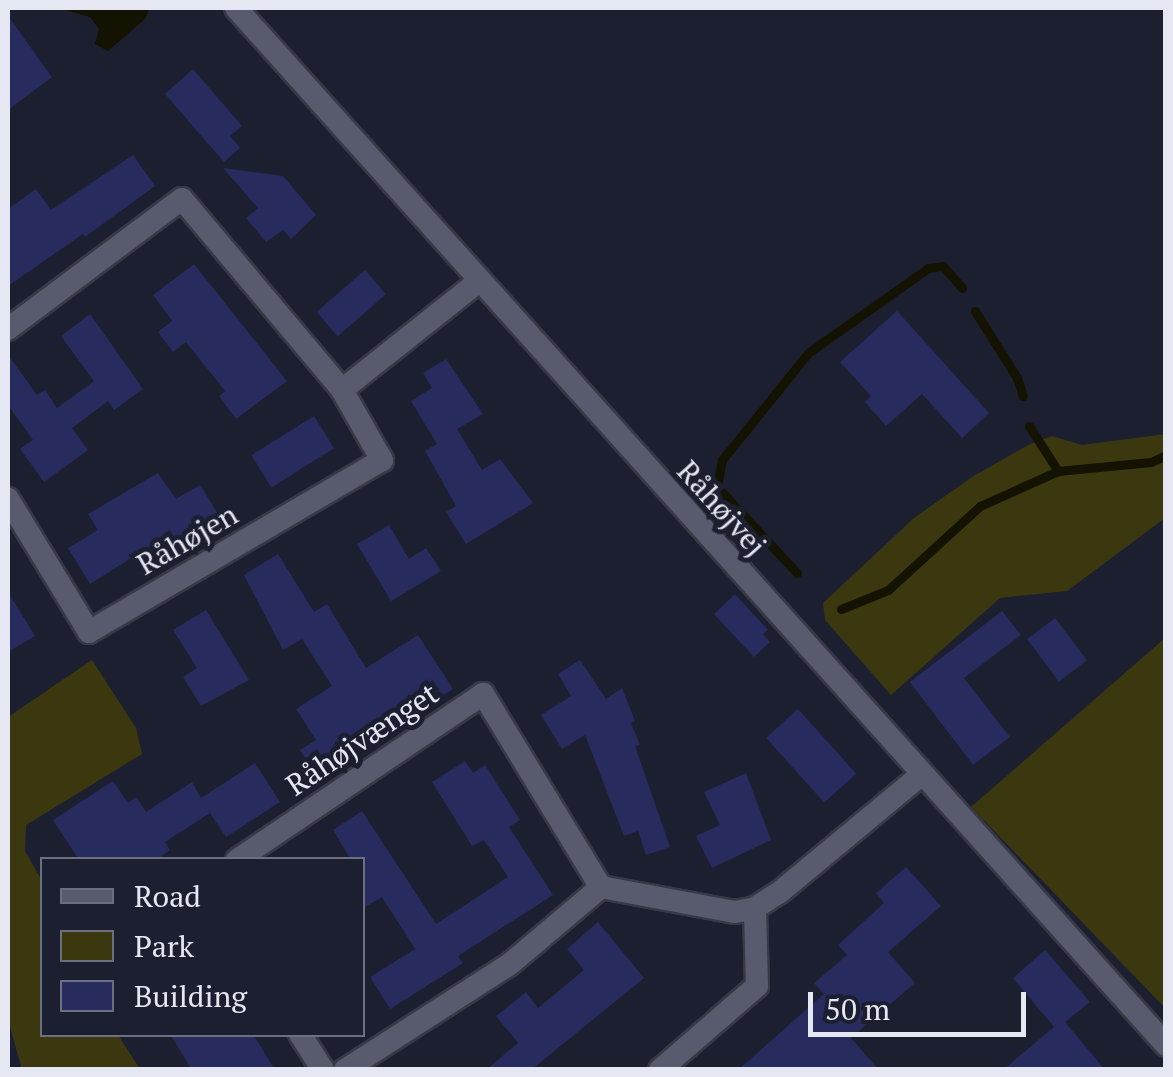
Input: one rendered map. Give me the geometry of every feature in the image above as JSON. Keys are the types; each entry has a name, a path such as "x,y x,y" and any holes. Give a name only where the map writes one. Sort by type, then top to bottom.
{"street":[{"name":"Råhøjvej","path":"236,8 921,776 1166,1044"},
{"name":"Råhøjen","path":"8,329 182,198 342,390 382,460 88,632 8,499"},
{"path":"342,390 479,281"},
{"name":"Råhøjvænget","path":"242,857 483,694 601,887"},
{"path":"345,1070 510,964 601,887 735,912 754,908 780,892 921,776"},
{"path":"660,1070 756,986 754,908"},
{"path":"302,1037 323,1070"}],"green space":[{"path":"1165,434 1165,518 1067,591 1000,598 891,695 825,620 823,603 914,518 972,477 1030,444 1052,436 1082,445"},
{"path":"1165,638 1165,1008 971,807"},
{"path":"92,660 136,728 142,754 26,825 25,851 40,877 40,1037 119,1037 140,1069 22,1069 8,1020 8,717"}],"shaded area":[{"path":"58,8 150,8 145,19 108,51 95,44 99,29 90,17"}],"building":[{"path":"8,16 52,77 8,110"},
{"path":"193,69 242,126 230,136 240,148 224,162 165,94"},
{"path":"133,155 155,186 8,286 8,209 36,189 51,210"},
{"path":"223,168 283,176 316,215 291,239 283,230 266,242 246,218 258,208"},
{"path":"194,264 287,381 236,419 219,396 225,391 186,342 173,352 158,332 172,321 153,295"},
{"path":"365,270 386,294 338,336 317,312"},
{"path":"897,311 989,413 962,438 922,394 886,426 865,402 871,396 840,362"},
{"path":"90,314 143,389 114,410 108,401 72,428 88,450 44,482 20,449 33,440 8,405 8,355 37,395 45,390 57,408 94,381 61,336"},
{"path":"446,359 483,414 457,429 482,470 500,459 533,503 466,544 446,512 456,506 425,451 437,444 411,401 432,388 423,373"},
{"path":"314,416 334,448 271,487 251,455"},
{"path":"158,473 176,499 200,485 225,525 190,546 187,541 171,551 168,546 144,562 139,553 90,584 68,548 98,530 88,514"},
{"path":"389,525 409,559 426,548 441,571 391,601 357,544"},
{"path":"278,554 314,612 327,604 366,668 418,635 453,689 367,744 369,747 317,777 300,750 316,740 296,709 332,686 302,639 283,650 244,575"},
{"path":"8,592 35,636 8,652"},
{"path":"735,594 768,630 763,634 770,642 754,657 714,614"},
{"path":"206,610 249,680 201,706 183,677 197,668 173,630"},
{"path":"1002,611 1021,635 964,678 1010,737 973,765 910,682"},
{"path":"1055,618 1087,660 1059,681 1027,639"},
{"path":"580,660 606,699 622,688 635,721 631,723 640,745 635,746 670,847 646,855 638,831 624,836 585,735 562,749 541,715 571,696 558,674"},
{"path":"798,709 856,774 824,802 766,738"},
{"path":"465,761 473,773 485,765 520,820 509,827 553,895 458,956 463,963 390,1009 370,977 415,949 382,897 365,907 365,857 349,857 333,830 362,811 436,924 508,877 484,840 472,846 432,782"},
{"path":"255,763 280,802 226,837 210,813 165,842 170,850 160,857 77,857 53,820 113,781 128,803 136,797 146,812 192,782 201,798"},
{"path":"746,773 771,840 712,868 696,836 720,825 704,792"},
{"path":"906,867 941,906 888,952 915,983 851,1038 879,1070 738,1070 824,994 814,983 847,955 838,945 884,903 876,893"},
{"path":"598,922 644,978 531,1070 486,1070 518,1043 496,1016 526,992 538,1008 584,970 567,949"},
{"path":"1045,950 1090,1002 1065,1022 1105,1070 1003,1070 1054,1027 1013,978"},
{"path":"172,1037 255,1037 275,1070 192,1070"}],"waterway":[{"path":"797,573 717,487 722,460 808,353 928,268 943,266 962,288"},
{"path":"975,311 1017,378 1023,396"},
{"path":"1029,426 1058,471"},
{"path":"841,609 888,590 980,506 1058,471 1151,462 1166,455"}]}
